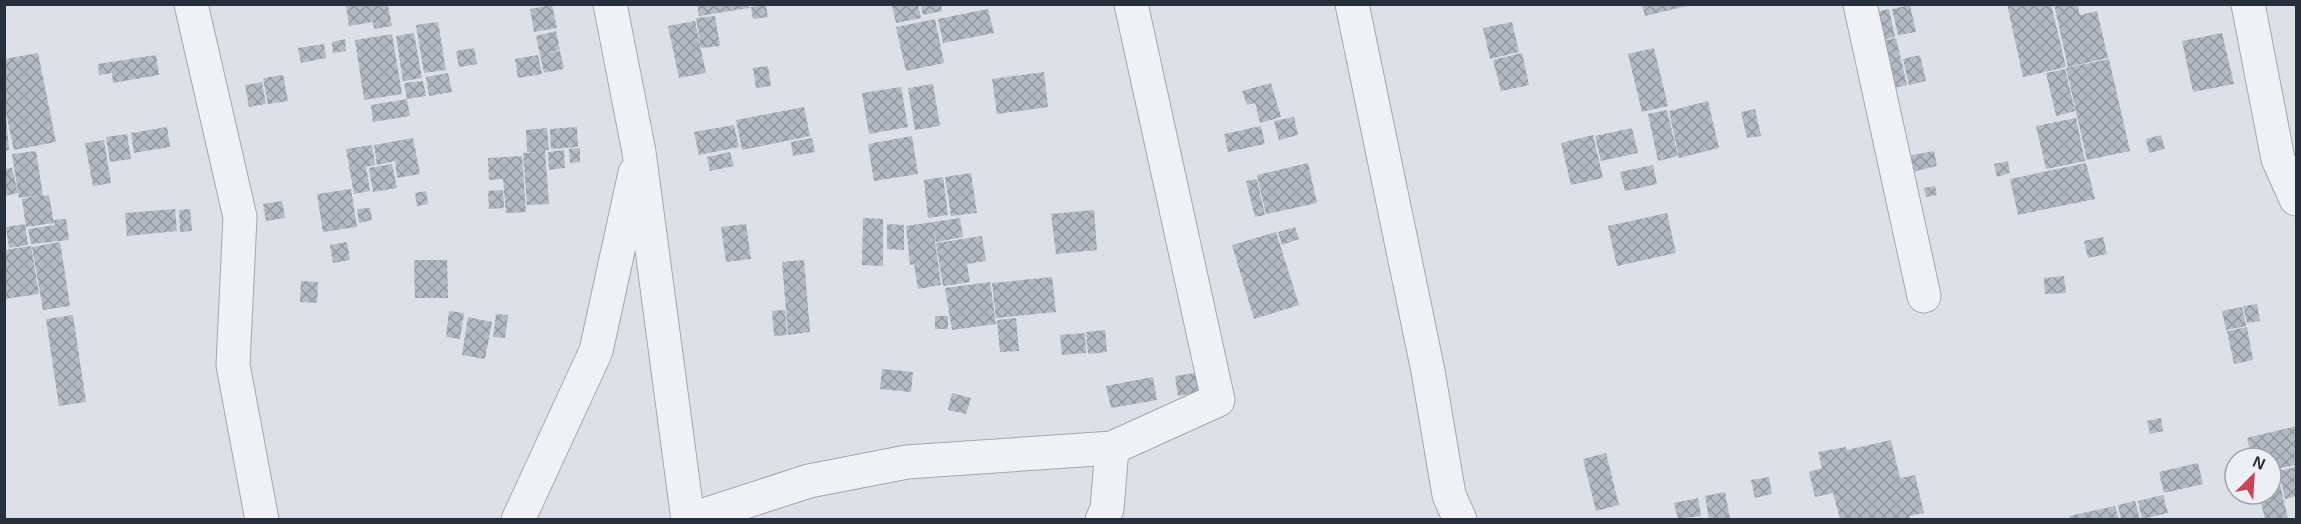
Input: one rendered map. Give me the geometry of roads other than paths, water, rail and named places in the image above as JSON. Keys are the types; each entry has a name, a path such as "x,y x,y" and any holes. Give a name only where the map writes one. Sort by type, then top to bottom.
{"street":[{"path":"191,4 240,217 233,365 262,519"},
{"path":"610,4 639,152 688,519 809,481 907,462 1112,448 1218,400 1131,4"},
{"path":"1352,4 1428,371 1449,495 1460,519"},
{"path":"1860,4 1924,297"},
{"path":"2248,4 2278,159 2296,199"},
{"path":"518,519 596,351 639,152"},
{"path":"1102,519 1107,509 1112,448"}]}
